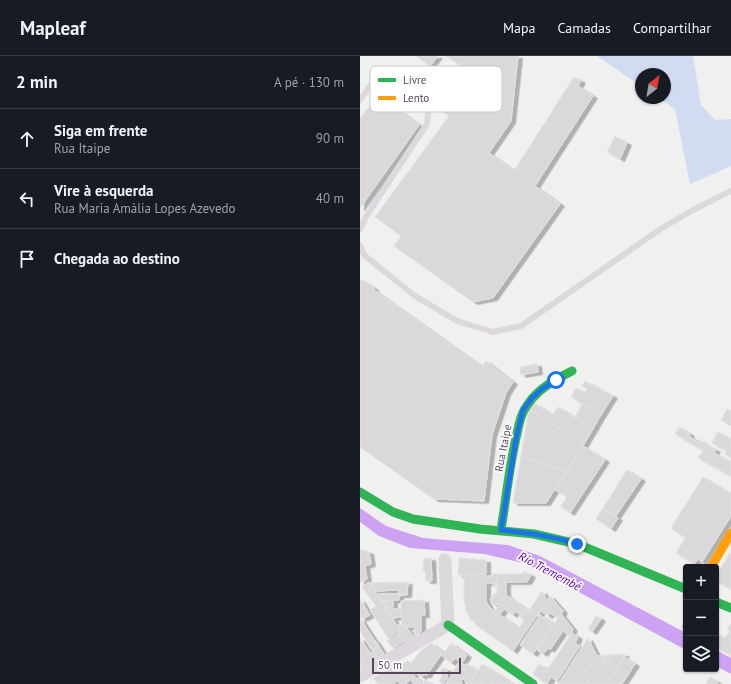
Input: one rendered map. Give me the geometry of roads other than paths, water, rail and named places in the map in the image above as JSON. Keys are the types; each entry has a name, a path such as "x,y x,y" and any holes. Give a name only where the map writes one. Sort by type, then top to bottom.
{"main road":[{"name":"Rua Itaipe","path":"501,530 516,439 523,410 532,398 542,389 572,371"},
{"path":"360,492 393,512 412,519 480,529 501,530 559,538 683,588"},
{"path":"713,564 731,533"},
{"path":"719,603 731,608"},
{"path":"448,625 533,684"}],"street":[{"path":"360,676 448,625 445,560"}],"lane":[{"path":"360,100 370,86"},
{"path":"360,229 367,214 427,124 428,112"},
{"path":"360,245 364,255 415,296 457,321 493,332 521,326 662,228 693,210 731,191"}],"water":[{"name":"Rio Tremembé","path":"360,508 386,526 423,538 508,545 540,556 683,631 683,648 527,564 484,554 410,548 379,536 360,522"},
{"path":"719,652 731,658 731,674 719,668"}]}
